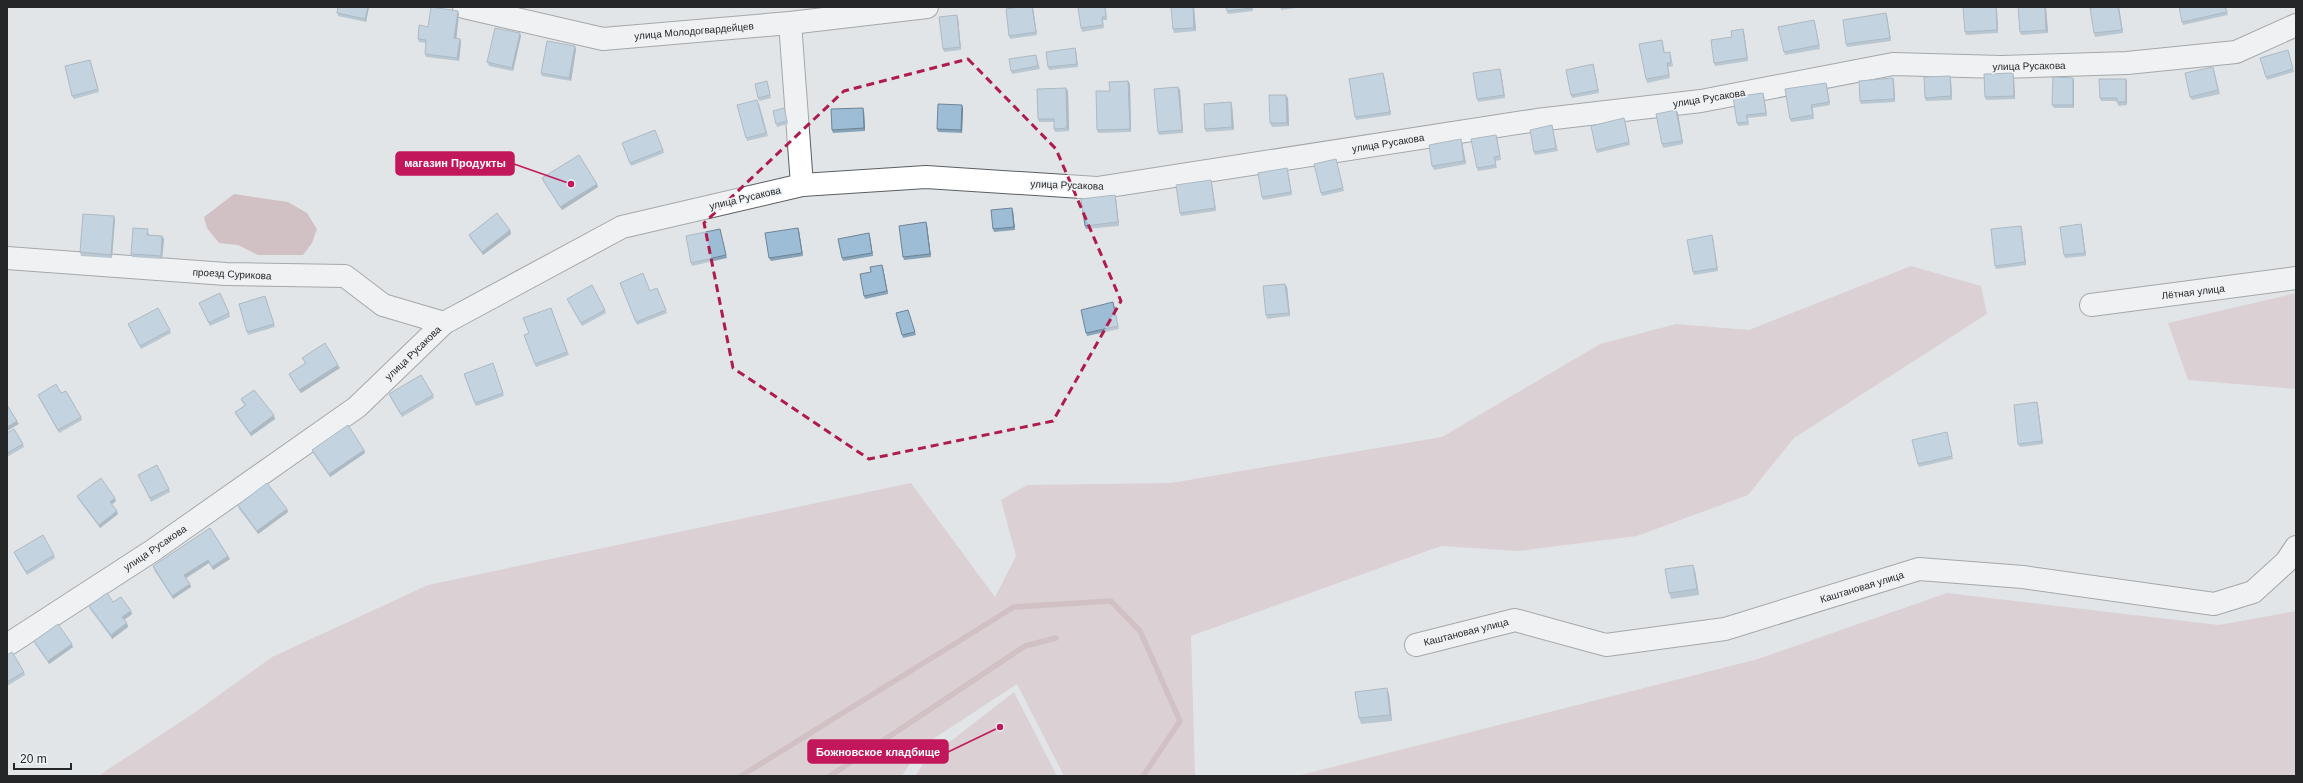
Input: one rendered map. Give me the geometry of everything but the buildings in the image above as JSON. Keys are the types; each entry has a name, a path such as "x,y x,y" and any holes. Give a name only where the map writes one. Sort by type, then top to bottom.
{"street":[{"name":"улица Молодогвардейцев","path":"464,7 603,39 790,23 927,7"},
{"path":"790,23 802,185"},
{"name":"улица Русакова","path":"7,645 152,551 358,407 444,323 622,227 802,185 926,178 1097,188 1537,120 1701,101 1893,64 2001,67 2120,63 2236,52 2296,25"},
{"name":"проезд Сурикова","path":"7,258 226,274 345,276 383,305 444,323"},
{"name":"Лётная улица","path":"2091,305 2296,278"},
{"name":"Каштановая улица","path":"1416,645 1515,620 1606,645 1725,629 1920,569 2022,577 2214,604 2253,592 2286,562 2296,547"}],"highlighted area":[{"path":"968,59 1056,149 1121,301 1053,421 869,459 733,368 704,223 844,91"}],"shaded area":[{"path":"234,194 288,202 307,213 317,229 312,243 303,255 258,255 238,245 219,243 207,228 204,217"},
{"path":"1911,266 1981,286 1987,314 1794,438 1748,495 1637,536 1519,551 1441,546 1191,636 1195,776 1064,776 1017,684 921,747 902,776 98,776 194,713 272,657 428,585 911,483 995,597 1016,556 1001,500 1027,485 1171,483 1442,437 1600,344 1676,324 1749,330"},
{"path":"2296,293 2296,389 2188,380 2168,323"},
{"path":"1947,593 2219,625 2296,611 2296,776 1297,776 1758,659"},
{"path":"1014,692 1057,776 915,776 925,761"}],"waterway":[{"path":"741,776 1014,607 1111,601 1140,631 1180,721 1143,776"},
{"path":"830,776 1025,646 1056,638"}],"place":[{"name":"магазин Продукты","path":"571,184"},
{"name":"Божновское кладбище","path":"1000,727"}]}
